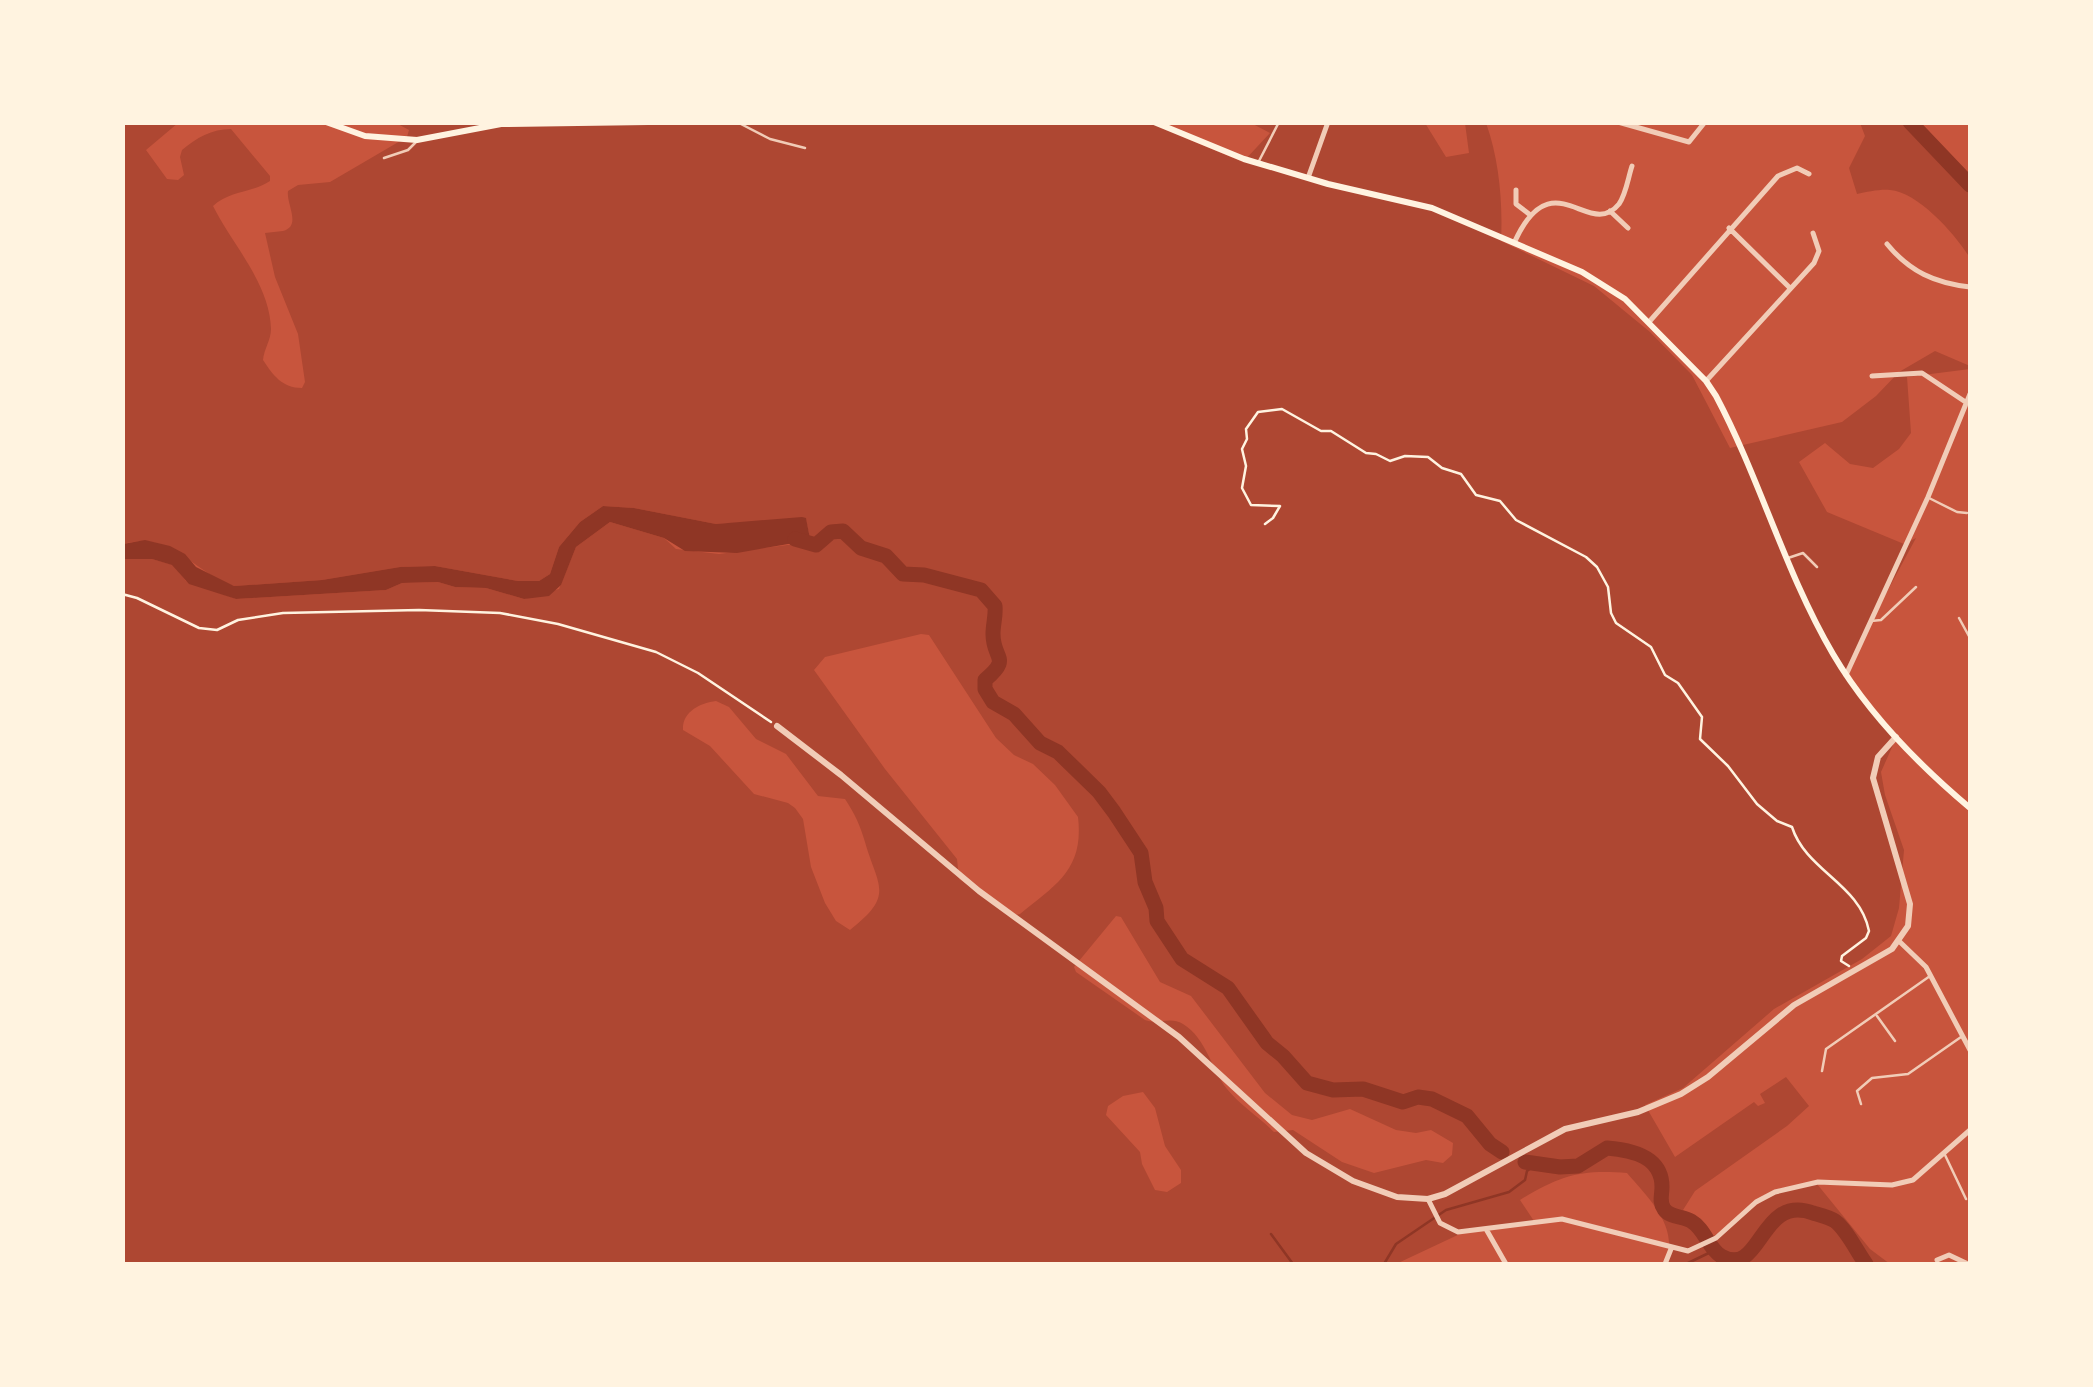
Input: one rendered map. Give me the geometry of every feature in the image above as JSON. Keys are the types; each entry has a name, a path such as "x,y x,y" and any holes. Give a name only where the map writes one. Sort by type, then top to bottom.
{"main road":[{"path":"326,122 365,136 417,140 500,124 648,122"},
{"path":"1154,122 1258,163 1432,208 1516,241 1603,283 1649,322 1706,381 1724,410 1812,616 1846,675 1896,737 1970,808"}],"street":[{"path":"1308,178 1328,122"},
{"path":"1618,122 1689,142 1704,122"},
{"path":"1516,241 1529,214 1542,205 1552,203 1596,214 1610,211 1621,200 1632,166"},
{"path":"1649,322 1729,228 1784,171 1797,168 1810,174"},
{"path":"1516,190 1516,204 1529,214"},
{"path":"1610,211 1628,228"},
{"path":"1729,228 1790,288"},
{"path":"1706,381 1818,257 1812,233"},
{"path":"1888,244 1918,273 1970,288"},
{"path":"1872,376 1922,374 1966,403"},
{"path":"1846,675 1928,497 1970,394"},
{"path":"777,726 978,891 1180,1037 1306,1153 1368,1187 1397,1197 1428,1199 1466,1185 1565,1129 1667,1102 1708,1077 1794,1005 1885,955 1900,942 1908,926 1910,904 1873,778 1878,756 1896,737"},
{"path":"1900,942 1920,959 1970,1050"},
{"path":"1428,1199 1434,1216 1458,1232 1562,1219 1688,1251 1716,1238 1756,1202 1776,1192 1818,1182 1902,1184 1922,1174 1970,1130"},
{"path":"1486,1229 1506,1264"},
{"path":"1665,1264 1671,1249"},
{"path":"1937,1260 1949,1255 1968,1264"}],"lane":[{"path":"738,122 770,138 805,148"},
{"path":"1258,163 1279,122"},
{"path":"384,158 408,150 417,140"},
{"path":"1928,497 1956,512 1967,512"},
{"path":"1786,559 1803,554 1817,567"},
{"path":"1869,620 1881,620 1916,587"},
{"path":"1958,618 1970,638"},
{"path":"1822,1071 1826,1049 1931,976"},
{"path":"1876,1015 1894,1042"},
{"path":"1861,1104 1858,1091 1866,1080 1908,1074 1962,1036"},
{"path":"1945,1154 1966,1199"}],"path":[{"path":"1265,524 1280,506 1251,505 1242,488 1246,466 1242,449 1247,427 1258,412 1282,409 1321,431 1332,431 1366,454 1390,461 1405,456 1428,457 1442,468 1460,474 1476,495 1500,501 1516,520 1586,557 1608,587 1616,623 1650,647 1665,675 1678,682 1702,717 1702,741 1728,766 1757,804 1777,821 1792,827 1796,840 1814,864 1837,879 1862,909 1868,936 1840,959 1853,972"},
{"path":"122,594 199,628 217,630 238,620 283,613 419,610 520,617 656,652 698,672 777,726"}],"shaded area":[{"path":"1170,122 1185,138 1243,162 1270,133 1251,123 1425,123 1446,157 1469,153 1465,123 1486,123 1499,181 1501,241 1594,286 1650,332 1692,375 1730,448 1842,422 1899,372 1935,351 1970,366 1907,377 1911,433 1899,449 1873,468 1850,464 1825,443 1799,462 1827,512 1904,544 1916,538 1846,668 1855,692 1895,732 1881,772 1904,850 1899,908 1891,936 1862,959 1774,1009 1683,1088 1645,1105 1675,1157 1754,1102 1758,1106 1765,1103 1760,1094 1786,1077 1809,1106 1695,1191 1683,1210 1707,1226 1714,1236 1779,1189 1817,1184 1870,1249 1890,1264 1666,1264 1669,1238 1660,1214 1627,1173 1611,1172 1570,1176 1520,1200 1534,1221 1462,1233 1396,1264 123,1264 123,559 152,559 173,565 186,581 236,599 386,590 402,583 438,582 486,588 524,599 559,589 576,547 610,522 664,538 676,549 719,554 811,544 806,519 716,524 603,506 580,522 559,547 550,574 539,581 435,566 234,586 169,547 140,541 123,544 123,123 178,123 146,150 167,179 178,180 184,175 182,150 211,132 224,129 231,129 270,176 270,181 263,185 226,197 213,206 264,296 271,329 263,360 284,383 302,388 305,382 298,334 275,277 265,233 283,231 292,224 288,191 298,185 330,182 407,137 409,130 396,123","holes":["929,635 996,738 1055,785 1078,817 1077,850 1056,884 1016,915 959,879 957,859 885,769 814,670 825,657","716,701 729,707 756,739 786,754 818,796 845,799 849,804 879,890 873,908 850,930 836,921 825,903 811,867 803,819 795,808 754,794 710,746 683,730 685,718 698,706","1116,916 1121,917 1160,982 1191,996 1265,1093 1292,1115 1312,1120 1350,1109 1396,1130 1431,1130 1453,1143 1452,1155 1443,1163 1426,1160 1374,1173 1342,1162 1293,1130 1274,1132 1227,1089 1191,1030 1178,1022 1145,1020 1074,967","1143,1092 1155,1108 1165,1146 1181,1170 1181,1183 1167,1192 1155,1190 1140,1152 1106,1115 1108,1106 1123,1096"]},
{"path":"1860,123 1915,123 1970,176 1970,258 1946,227 1912,198 1890,190 1857,194 1849,168 1865,136"},
{"path":"603,506 716,524 802,517 806,518 811,544 810,548 794,543 737,553 685,551 664,538 610,522 576,547 561,585 549,596 524,599 486,588 438,582 402,583 386,590 236,599 189,584 172,565 152,559 123,559 123,544 145,540 170,546 185,554 196,567 234,586 435,566 539,581 550,574 559,547 580,522"}],"waterway":[{"path":"1910,122 1970,185"},
{"path":"795,539 816,545 831,532 843,531 861,548 886,556 903,574 924,575 981,590 995,606 993,634 999,658 998,667 985,680 985,689 993,702 1014,714 1040,743 1058,752 1114,812 1141,853 1157,921 1182,959 1228,988 1267,1043 1307,1083 1333,1090 1363,1089 1403,1102 1418,1097 1432,1099 1467,1116 1490,1144 1502,1152"},
{"path":"1525,1162 1578,1166 1607,1148 1636,1153 1657,1169 1664,1209 1696,1224 1721,1256 1735,1260 1745,1256 1771,1224 1795,1210 1835,1221 1866,1264"},
{"path":"1384,1264 1396,1244 1446,1210 1509,1192 1525,1180 1527,1171 1536,1164"},
{"path":"1271,1234 1293,1264"},
{"path":"1686,1264 1715,1250"}]}
